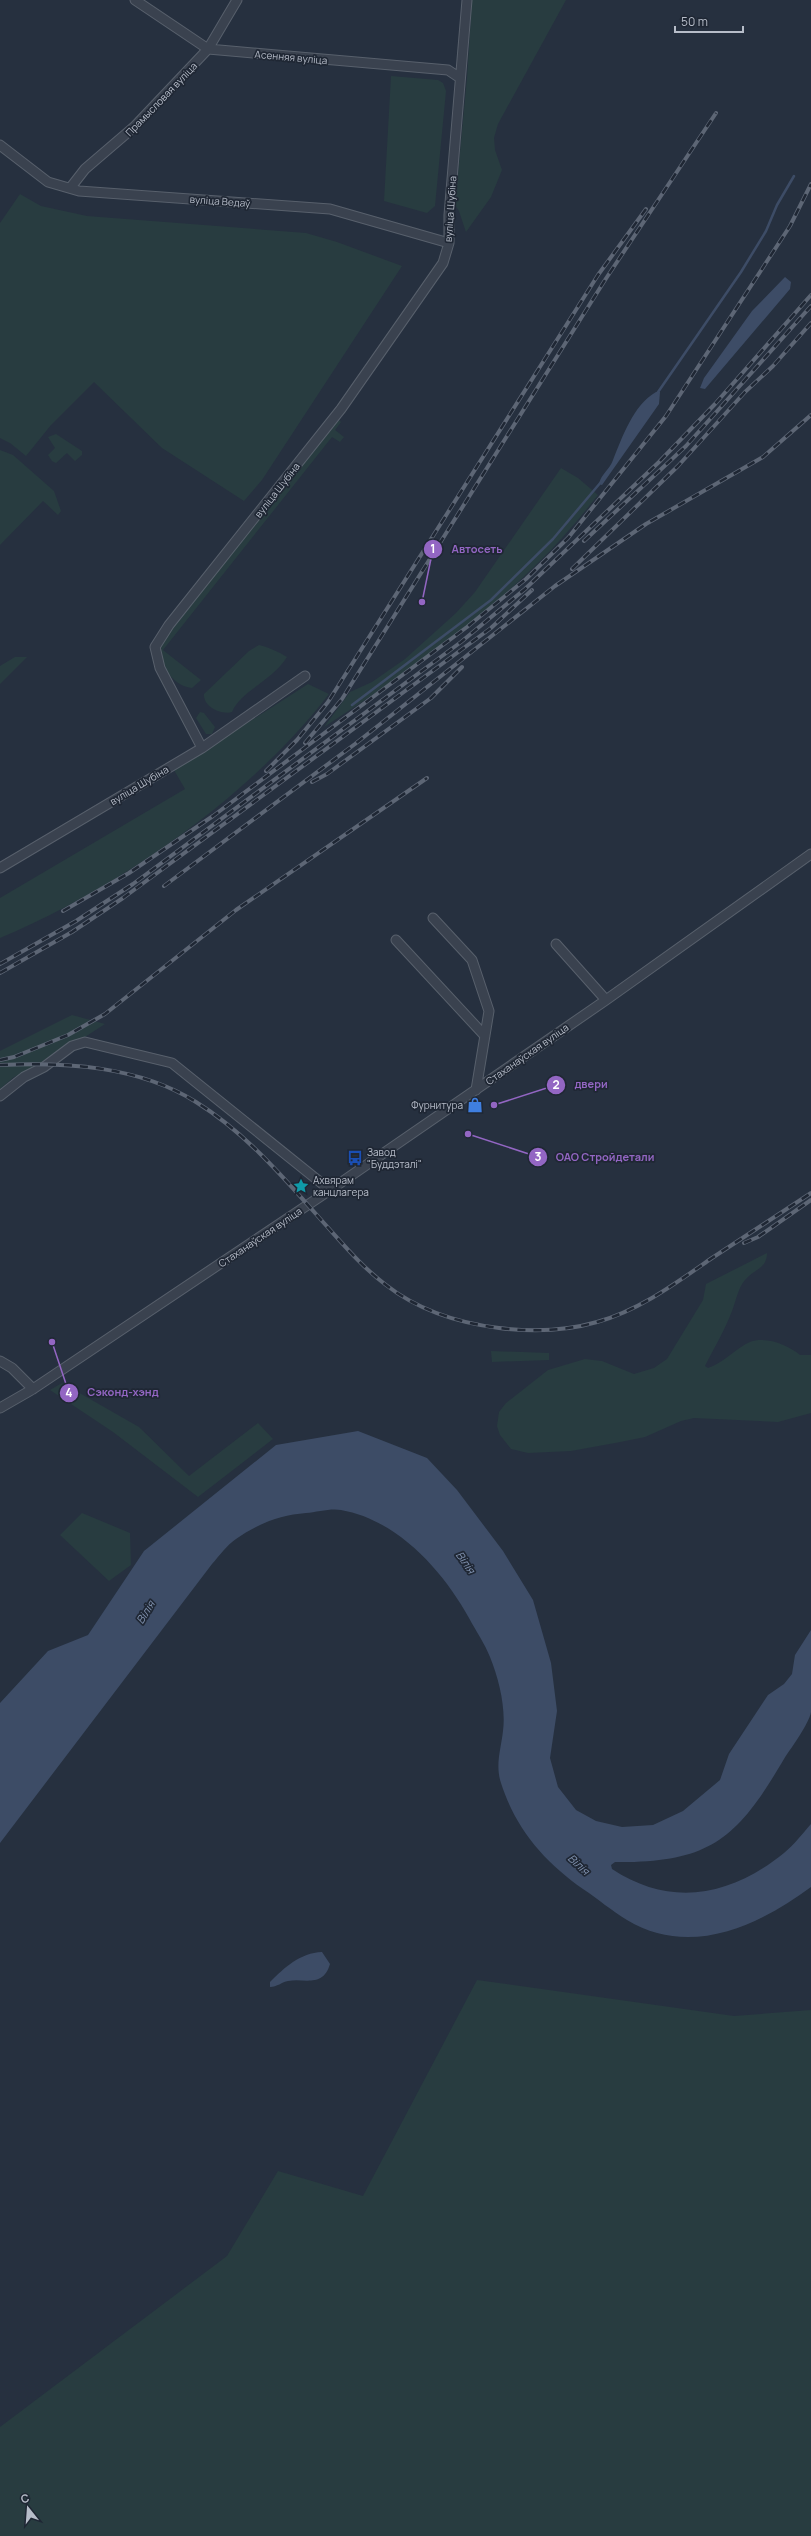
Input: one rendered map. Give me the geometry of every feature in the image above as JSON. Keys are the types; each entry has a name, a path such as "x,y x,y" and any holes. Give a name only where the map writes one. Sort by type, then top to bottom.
{"street":[{"name":"Асенняя вуліца","path":"135,0 208,50 448,70 460,78"},
{"name":"Прамысловая вуліца","path":"71,187 86,169 134,127 208,50 237,0"},
{"name":"вуліца Шубіна","path":"0,868 202,748 156,659 156,647 159,638 341,409 443,262 449,243 449,215 467,0"},
{"name":"вуліца Ведаў","path":"0,145 48,182 71,187 79,191 330,209 449,243"},
{"path":"202,748 305,676"},
{"name":"Стаханаўская вуліца","path":"0,1408 33,1389 330,1190 606,1000 811,854"},
{"path":"433,918 472,960 489,1011 476,1090"},
{"path":"396,940 485,1036"},
{"path":"556,944 606,1000"},
{"path":"0,1096 24,1077 44,1067 72,1046 84,1042 172,1063 330,1190"},
{"path":"0,1361 12,1368 33,1389"}],"green space":[{"path":"472,0 566,0 498,124 494,138 495,150 502,170 491,197 466,232 459,211 455,205 467,78"},
{"path":"391,76 438,80 443,83 446,91 435,206 427,213 384,201"},
{"path":"20,194 41,206 87,216 306,233 337,242 402,266 262,480 244,501 162,448 94,382 51,425 26,456 10,443 0,438 0,223"},
{"path":"338,419 341,422 335,430 344,437 340,442 332,437 163,650 201,680 192,688 179,684 168,674 161,660 160,647 163,640"},
{"path":"56,434 82,451 82,455 75,461 67,453 56,463 52,461 48,455 55,448 48,437"},
{"path":"0,450 13,455 54,491 61,511 58,515 43,501 0,545"},
{"path":"561,468 578,478 598,495 561,540 512,588 461,631 407,671 324,727 350,692 372,682 405,659 456,613 475,592"},
{"path":"259,645 287,657 273,673 242,698 232,712 228,713 218,711 206,703 204,694 249,651"},
{"path":"15,657 27,657 0,684 0,666"},
{"path":"308,684 329,694 297,732 261,768 222,803 180,836 136,866 91,893 0,938 0,898 185,789 174,770"},
{"path":"200,712 204,713 215,727 212,734 206,734 196,718"},
{"path":"72,1015 105,1024 37,1068 14,1077 0,1089 0,1051"},
{"path":"767,1253 765,1262 762,1266 745,1280 741,1287 726,1325 705,1366 708,1368 714,1365 750,1342 756,1340 776,1342 800,1355 811,1355 811,1413 778,1422 694,1418 681,1421 645,1437 571,1451 528,1453 511,1449 500,1435 497,1426 499,1412 506,1403 548,1370 585,1359 602,1361 634,1374 654,1368 667,1359 703,1300 706,1284"},
{"path":"491,1351 549,1353 549,1360 492,1362"},
{"path":"62,1383 139,1427 189,1476 258,1423 273,1439 198,1497 113,1432 50,1390"},
{"path":"82,1513 130,1533 131,1565 109,1581 60,1535"},
{"path":"477,1980 734,2016 811,2010 811,2536 0,2536 0,2427 227,2256 278,2171 363,2196"}],"water":[{"path":"785,277 791,282 790,289 705,389 700,388 704,378 752,311"},
{"path":"656,392 660,392 659,404 602,485 599,484 600,480 612,463 624,432 635,413 648,398"},
{"name":"Вілія","path":"358,1431 427,1458 457,1490 503,1551 533,1600 551,1663 557,1711 550,1758 558,1787 576,1810 596,1821 622,1827 653,1825 683,1811 720,1780 729,1754 768,1695 784,1684 792,1674 795,1655 811,1630 810,1717 751,1809 735,1827 718,1841 698,1851 675,1858 615,1862 611,1865 612,1869 634,1881 656,1889 678,1892 700,1892 722,1887 743,1879 764,1868 788,1850 811,1824 811,1887 769,1914 746,1925 699,1937 675,1936 651,1931 627,1920 569,1879 533,1844 515,1816 507,1800 498,1770 504,1722 503,1703 499,1684 486,1647 458,1600 432,1566 417,1550 400,1536 381,1524 362,1516 341,1510 296,1514 278,1518 252,1529 229,1544 212,1564 0,1843 0,1703 48,1651 88,1635 144,1551 276,1445"},
{"path":"322,1952 330,1964 323,1976 313,1980 288,1981 270,1987 270,1982 293,1962 307,1955"}],"waterway":[{"path":"656,395 741,272 766,231 777,205 794,176"},
{"path":"352,705 491,600 553,539 601,482"}],"railway":[{"path":"305,743 342,699 605,280 716,113"},
{"path":"63,911 129,873 213,816 467,627 526,579 568,538 666,416 790,226 811,184"},
{"path":"266,771 297,740 328,702 598,275 646,209"},
{"path":"0,964 76,921 133,884 461,642 525,589 659,462 715,404 811,295"},
{"path":"584,541 686,446 811,306"},
{"path":"572,569 678,466 745,392 773,366 811,323"},
{"path":"164,886 355,744 555,586 646,524 763,457 811,415"},
{"path":"0,973 72,932 123,898 491,628 532,590"},
{"path":"312,782 327,774 431,698 462,667"},
{"path":"0,1060 14,1057 68,1035 105,1014 236,910 427,778"},
{"path":"0,1065 50,1064 101,1069 151,1081 174,1090 214,1114 248,1142 279,1173 353,1255 386,1285 398,1294 425,1308 454,1319 484,1326 511,1329 549,1330 585,1325 613,1317 657,1295 811,1193"},
{"path":"744,1243 758,1237 811,1200"}],"place":[{"name":"Автосеть","path":"422,602"},
{"name":"Фурнитура","path":"475,1105"},
{"name":"двери","path":"494,1105"},
{"name":"ОАО Стройдетали","path":"468,1134"},
{"name":"Завод \"Буддэталі\"","path":"355,1158"},
{"name":"Ахвярам канцлагера","path":"301,1186"},
{"name":"Сэконд-хэнд","path":"52,1342"}]}
